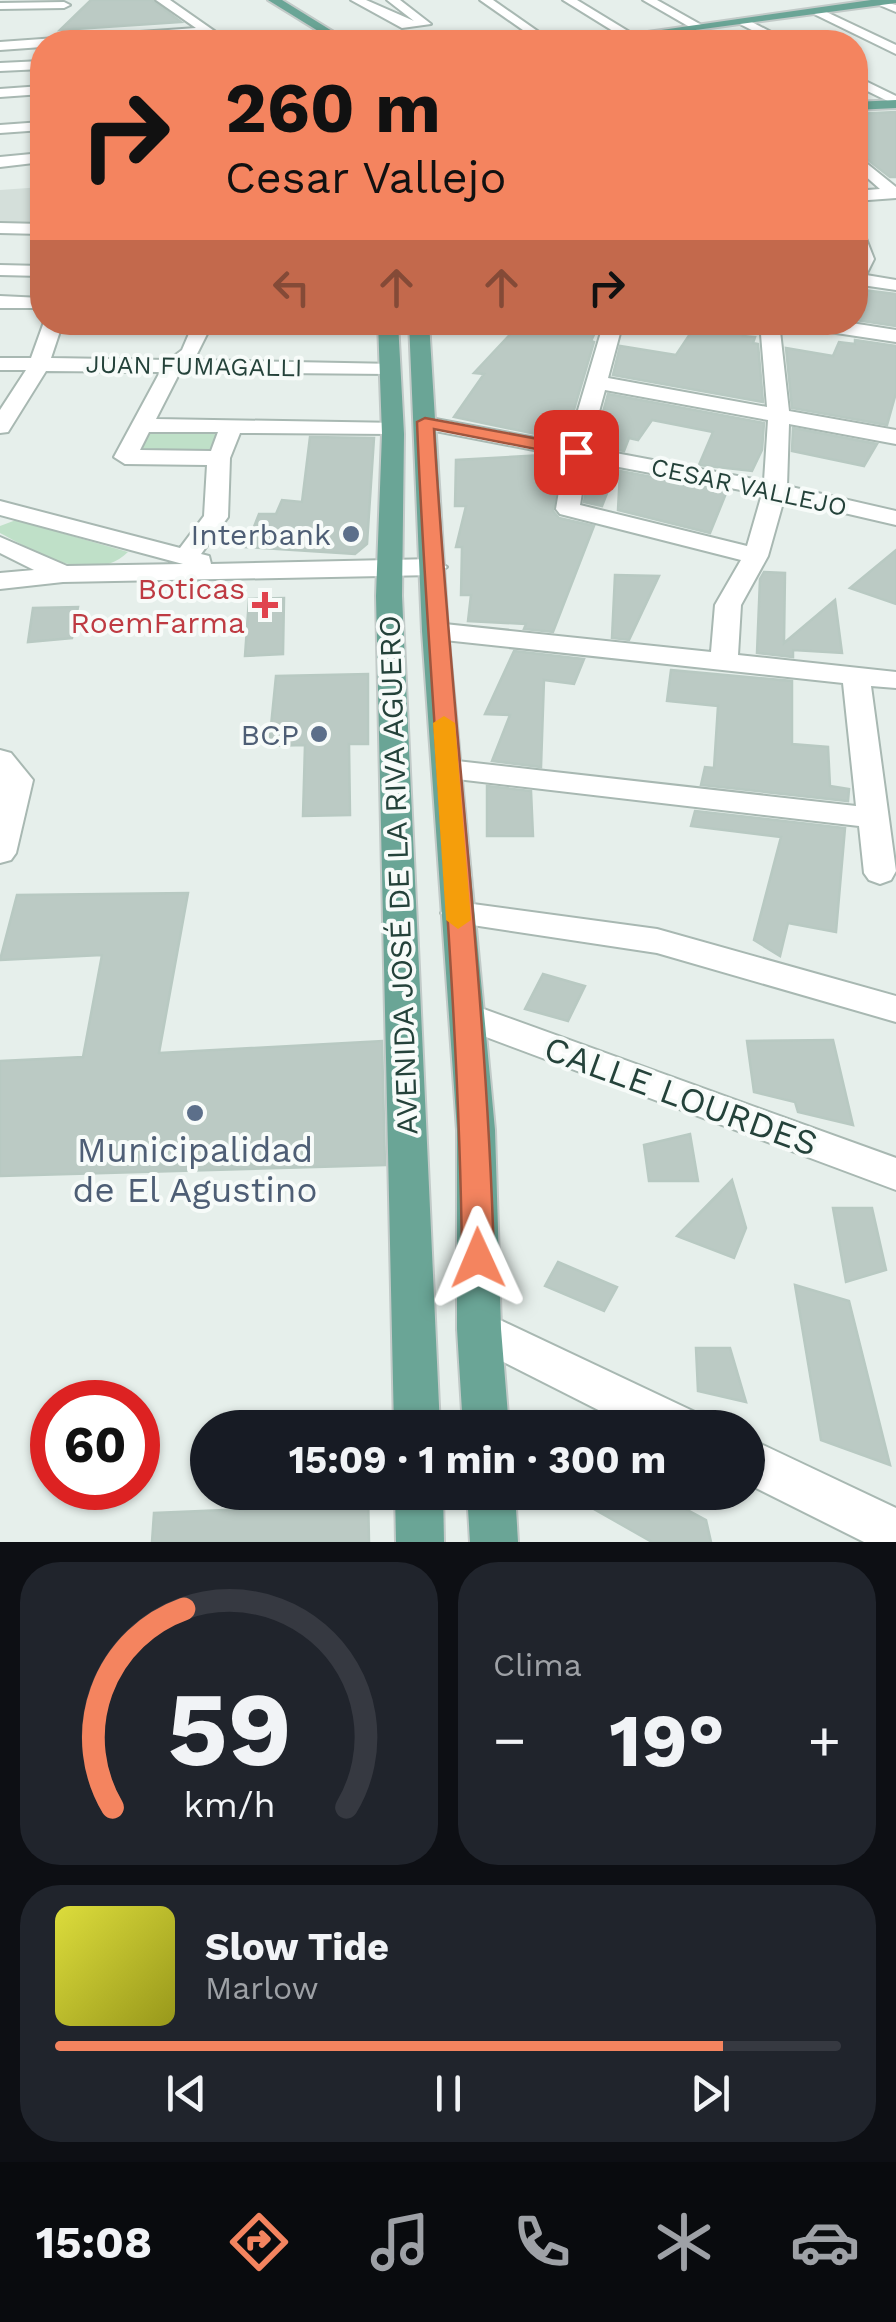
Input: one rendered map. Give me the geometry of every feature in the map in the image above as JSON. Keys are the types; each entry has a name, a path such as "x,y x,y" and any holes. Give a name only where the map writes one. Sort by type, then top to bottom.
{"main road":[{"path":"256,0 302,30"},
{"path":"274,0 324,30"},
{"path":"678,30 742,15 759,18 891,1"},
{"path":"868,105 896,103"},
{"name":"AVENIDA JOSÉ DE LA RIVA AGUERO","path":"388,335 392,428 389,567 416,1410"},
{"name":"AVENIDA JOSÉ DE LA RIVA AGUERO","path":"420,335 436,630 476,1130 485,1410"},
{"path":"419,1510 420,1542"},
{"path":"492,1510 494,1542"}],"street":[{"path":"162,0 207,30"},
{"path":"358,0 408,26 425,24 393,0"},
{"path":"486,0 529,30"},
{"path":"569,0 620,30"},
{"path":"649,0 698,27"},
{"path":"800,0 856,30"},
{"path":"891,1 896,9"},
{"path":"0,6 68,3"},
{"path":"54,17 68,3"},
{"path":"379,11 405,9"},
{"path":"742,15 765,30"},
{"path":"0,31 30,36"},
{"path":"868,36 896,50"},
{"path":"0,46 30,41"},
{"path":"0,68 30,66"},
{"path":"868,88 896,103"},
{"path":"0,93 30,91"},
{"path":"0,129 30,127"},
{"path":"0,162 30,159"},
{"path":"868,170 895,193"},
{"path":"868,195 895,193"},
{"path":"0,228 30,229"},
{"path":"0,270 30,271"},
{"path":"868,281 896,284"},
{"path":"0,302 30,303"},
{"path":"868,332 896,336"},
{"path":"0,427 39,364 49,335"},
{"path":"199,335 191,353 173,366 125,457 219,458"},
{"path":"610,335 576,452 568,509 756,556"},
{"path":"724,663 728,605 756,556 775,490 779,418 770,335"},
{"name":"JUAN FUMAGALLI","path":"0,364 389,368"},
{"path":"597,382 896,438"},
{"name":"CESAR VALLEJO","path":"425,422 775,490 896,518"},
{"path":"141,425 392,428"},
{"path":"186,557 216,517 219,458 231,427"},
{"path":"7,514 232,570"},
{"path":"0,544 63,574"},
{"path":"0,581 63,574 434,567"},
{"path":"436,630 896,680"},
{"path":"856,676 880,873"},
{"path":"0,759 18,780 2,844"},
{"path":"865,764 896,774"},
{"path":"448,769 872,818"},
{"path":"458,913 658,941 896,1009"},
{"name":"CALLE LOURDES","path":"467,1016 896,1174"},
{"path":"480,1328 645,1410"},
{"path":"765,1468 896,1533"}],"shaded area":[{"path":"30,188 30,222 0,222 0,190"}],"green space":[{"path":"144,429 220,430 210,454 133,452"},
{"path":"16,520 128,552 97,566 64,563 0,533 0,526"}],"building":[{"path":"91,0 152,0 181,22 60,30"},
{"path":"896,112 896,177 890,177 868,160 868,113"},
{"path":"868,291 896,294 896,326 868,322"},
{"path":"510,335 594,335 565,440 454,417 484,374 474,373"},
{"path":"689,335 755,337 763,402 613,375 620,346 676,355"},
{"path":"855,340 896,346 896,393 887,425 792,408 786,348 833,356 839,342 855,344"},
{"path":"608,394 764,423 762,450 752,471 699,465 713,432 652,420 638,440 629,438 624,451 594,445"},
{"path":"793,428 877,444 864,466 792,451"},
{"path":"310,437 374,438 367,544 355,554 246,547 259,514 276,514 282,500 302,502"},
{"path":"543,455 561,459 553,511 559,518 594,526 553,632 524,629 526,624 468,621 471,595 461,595 462,547 456,547 466,506 455,506 456,460"},
{"path":"590,465 616,470 602,506 584,502"},
{"path":"620,471 727,491 710,533 618,510"},
{"path":"896,550 896,604 850,588"},
{"path":"764,572 785,573 784,643 835,600 842,653 793,650 793,657 757,653 760,579"},
{"path":"615,575 659,576 629,640 612,638"},
{"path":"284,598 283,654 245,656 249,599"},
{"path":"78,607 72,638 28,642 33,608"},
{"path":"514,651 584,659 574,684 544,680 541,767 492,761 510,715 485,714"},
{"path":"671,670 792,681 792,744 828,747 830,786 849,789 848,801 701,785 705,767 714,768 718,706 667,701"},
{"path":"368,674 368,744 349,744 350,815 303,816 305,745 269,746 276,676"},
{"path":"487,786 531,791 533,836 487,836"},
{"path":"695,811 845,828 836,932 788,923 780,956 754,940 781,837 691,826"},
{"name":"Municipalidad de El Agustino","path":"188,893 159,1053 382,1041 385,1165 0,1176 0,1061 83,1057 102,955 0,960 17,895"},
{"path":"543,974 585,986 568,1021 525,1009"},
{"path":"833,1040 853,1125 798,1112 795,1102 754,1092 747,1041"},
{"path":"690,1134 698,1181 649,1181 644,1145"},
{"path":"732,1180 746,1228 734,1258 677,1236"},
{"path":"833,1208 872,1208 886,1270 846,1282"},
{"path":"558,1262 617,1287 604,1311 545,1286"},
{"path":"795,1285 849,1301 890,1465 821,1440"},
{"path":"696,1348 730,1348 746,1402 698,1391"},
{"path":"368,1510 369,1542 152,1542 154,1513"},
{"path":"596,1510 687,1510 706,1520 711,1542 652,1542"}],"slow traffic":[{"path":"444,723 458,920"}],"place":[{"name":"Interbank","path":"351,534"},
{"name":"Boticas RoemFarma","path":"265,605"},
{"name":"BCP","path":"319,734"},
{"name":"Municipalidad de El Agustino","path":"195,1113"}],"route":[{"path":"478,1258 476,1130 436,630 425,422 576,452"}]}
